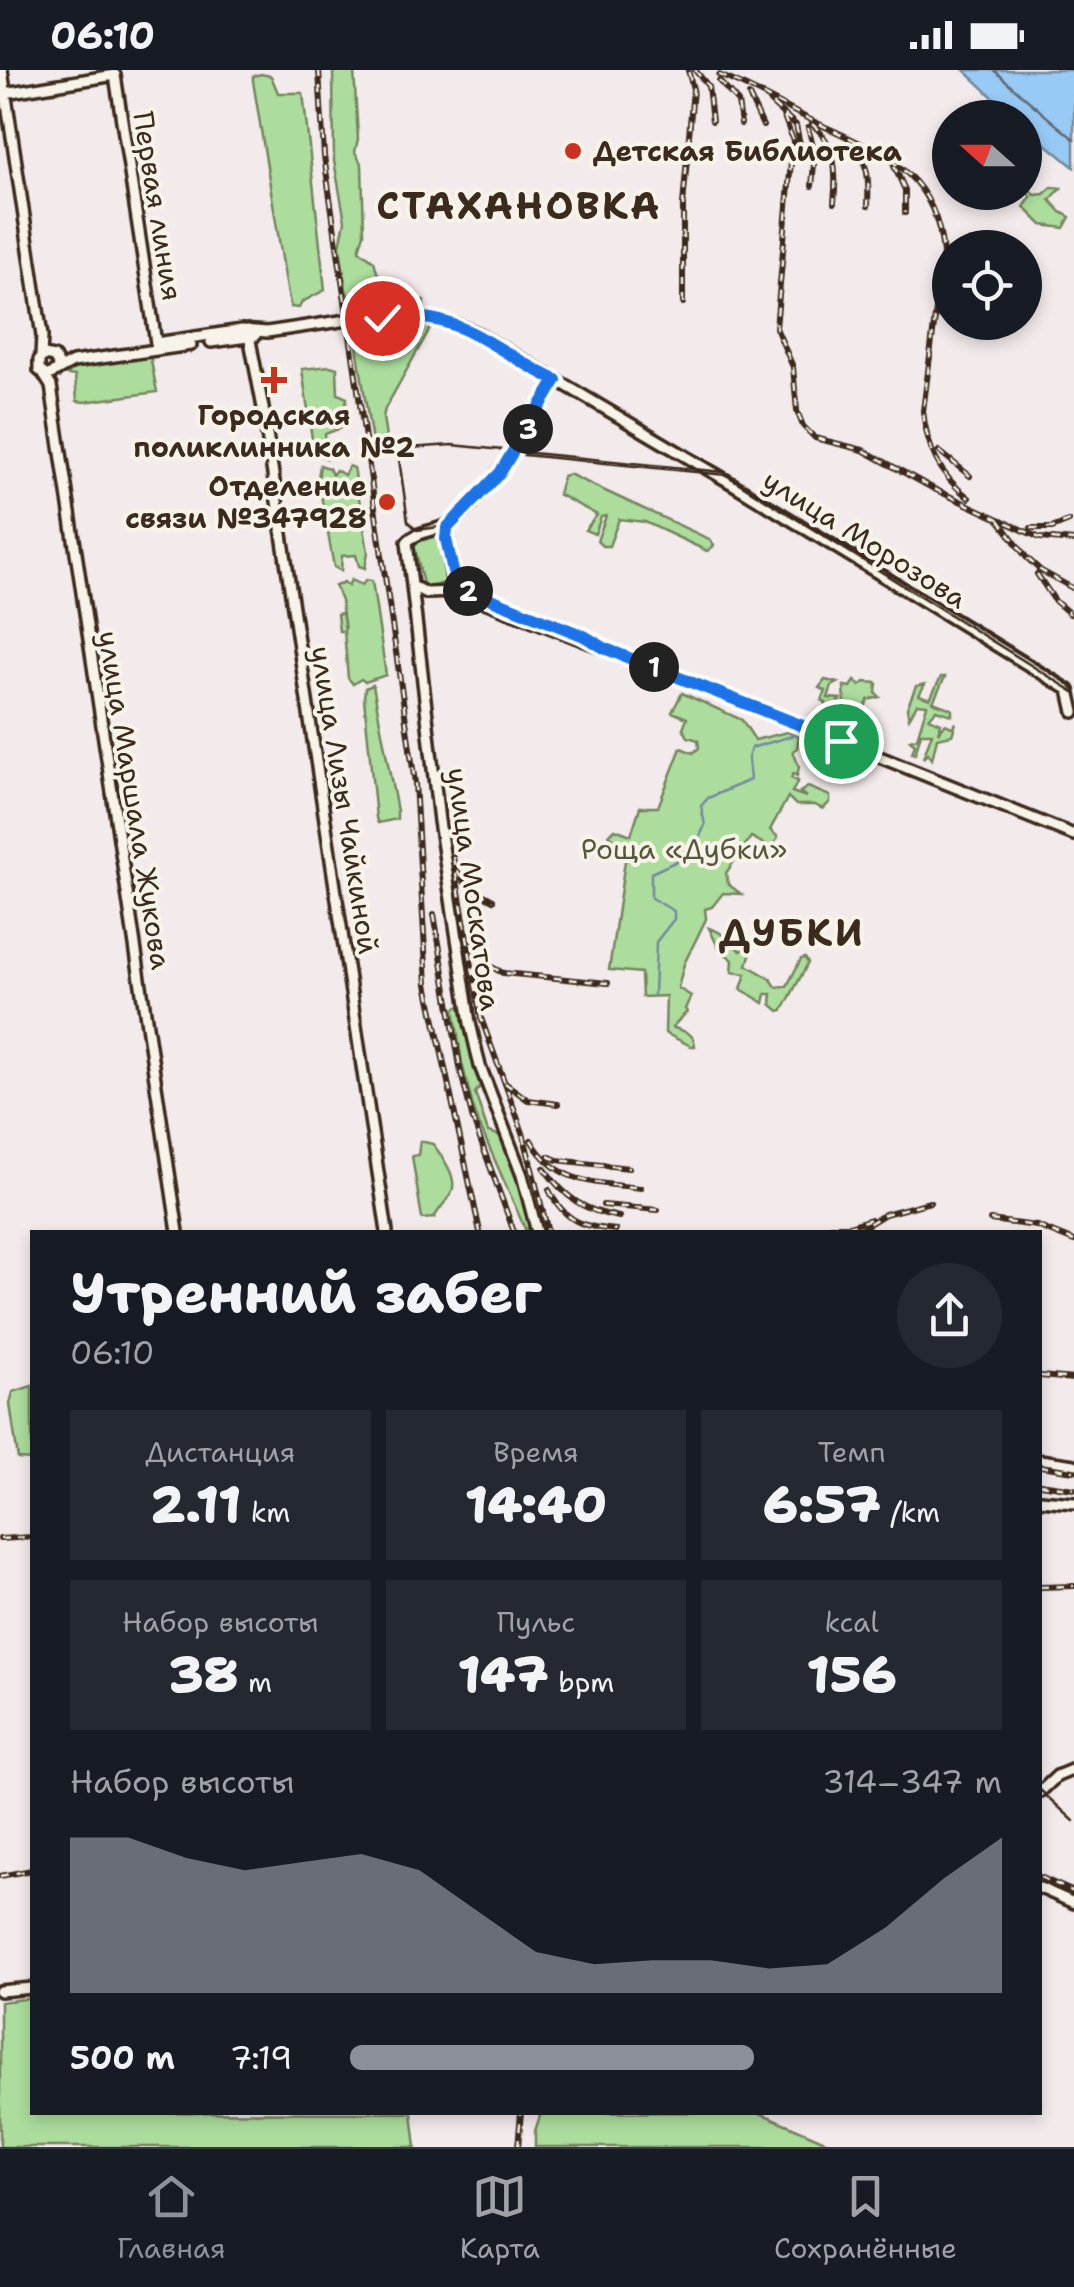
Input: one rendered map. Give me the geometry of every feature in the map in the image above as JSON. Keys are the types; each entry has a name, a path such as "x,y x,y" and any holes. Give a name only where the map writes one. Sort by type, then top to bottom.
{"main road":[{"path":"4,70 42,336 38,367 52,373"},
{"name":"Первая линия","path":"8,93 114,75 156,343 253,334"},
{"name":"улица Морозова","path":"253,334 414,314 457,321 989,645 1071,698 1074,712"},
{"path":"52,373 73,362 253,334"},
{"name":"улица Лизы Чайкиной","path":"253,334 387,1230"},
{"path":"41,357 54,357 58,364 52,373"},
{"name":"улица Маршала Жукова","path":"52,373 175,1230"},
{"path":"433,532 450,525 500,473 556,380"},
{"path":"450,525 446,539 452,579 460,588 584,636 606,649"},
{"path":"433,532 446,539"},
{"name":"улица Москатова","path":"433,532 410,539 440,830 480,1066 522,1176 536,1230"},
{"path":"445,590 452,579"},
{"path":"414,590 459,592 1074,836"},
{"path":"414,605 416,598 426,592"},
{"path":"1042,1460 1074,1465"},
{"path":"1042,1500 1074,1503"},
{"path":"1042,1788 1074,1769"},
{"path":"1042,1889 1074,1903"},
{"path":"0,1991 30,1988"}],"green space":[{"path":"333,70 354,70 358,139 355,152 362,165 364,233 359,250 374,261 392,297 424,301 423,311 387,309 369,313 354,307 346,290 340,246 345,221 334,161"},
{"path":"253,76 271,76 278,93 303,93 325,290 302,302 299,308 291,307 288,295 253,81"},
{"path":"1052,187 1061,188 1050,200 1070,217 1064,228 1042,225 1027,210 1042,210 1042,194"},
{"path":"383,319 433,323 385,409 388,452 374,455 356,340 360,331 371,330 369,322"},
{"path":"158,346 149,350 157,392 77,401 75,376 62,374 60,360"},
{"path":"337,368 338,394 347,398 341,428 325,434 326,458 314,453 302,369"},
{"path":"320,465 329,468 332,475 336,470 344,475 349,466 354,468 368,552 365,568 359,566 356,555 342,556 341,571 334,567 318,478"},
{"path":"569,474 709,539 714,546 707,551 645,522 619,519 609,546 602,546 597,541 606,516 601,517 595,534 585,530 597,515 558,494 563,476"},
{"path":"436,535 441,539 447,582 424,589 413,539"},
{"path":"351,580 362,585 366,580 372,581 386,675 353,684 348,678 344,631 339,631 337,614 342,613 345,630 341,601 335,586 344,582 348,586"},
{"path":"941,677 945,677 933,702 952,709 952,715 936,710 929,718 941,723 938,733 945,724 952,727 956,723 952,735 937,738 932,759 928,753 923,758 932,733 921,733 915,754 915,744 910,740 917,738 927,705 917,704 909,718 907,708 916,686 925,684 919,695 930,699"},
{"path":"825,680 838,683 832,686 828,698 841,699 838,702 845,705 844,686 851,687 855,681 860,686 865,682 877,683 876,693 880,697 868,700 854,736 848,734 847,727 837,729 838,733 830,727 817,726 816,718 827,713 822,700 826,691 819,688"},
{"path":"373,685 397,811 397,819 378,823 364,698 365,688"},
{"name":"Роща «Дубки»","path":"682,693 742,720 755,740 787,732 799,736 793,751 799,767 797,776 793,774 791,778 798,781 792,792 806,797 800,792 808,787 830,796 823,809 796,805 788,797 770,830 778,837 772,858 765,859 762,855 766,845 751,837 726,873 728,884 741,894 723,893 712,907 705,909 706,919 684,964 678,988 691,996 687,1012 672,1027 690,1035 695,1046 665,1033 666,996 642,997 641,973 609,970 627,847 609,835 615,829 631,835 640,807 658,807 681,748 693,753 699,748 698,740 688,737 683,728 687,718 672,712"},
{"path":"709,928 741,951 755,939 747,965 771,979 776,987 787,986 805,958 808,963 783,1010 771,1004 772,994 766,994 764,1003 741,989 746,974 732,972 733,960 719,949"},
{"path":"462,1005 481,1085 475,1093 488,1132 505,1142 531,1223 527,1230 475,1115 454,1009"},
{"path":"420,1141 433,1144 452,1177 452,1191 434,1218 422,1219 412,1156 418,1155"},
{"path":"30,1387 30,1460 18,1459 10,1404 13,1392"},
{"path":"30,1998 30,2115 412,2115 416,2147 0,2147 0,2002"},
{"path":"540,2115 765,2115 839,2147 535,2147"}],"water":[{"path":"964,70 1074,70 1074,167 1042,141 1042,100 996,100"}],"waterway":[{"path":"654,994 656,942 674,919 674,911 651,898 651,873 692,854 705,825 701,806 708,798 750,780 751,748 795,735"}],"tram line":[{"path":"1074,689 724,472 452,445 409,448 399,459 408,521 417,530 439,527 450,520 514,454 726,475 1074,692"},
{"path":"1042,1792 1074,1821"}],"railway":[{"path":"319,70 324,156 415,783 427,984 480,1230"},
{"path":"683,303 683,205 693,89 688,70"},
{"path":"695,70 708,86 712,121"},
{"path":"719,75 884,156 917,184 930,203 943,254 923,411 936,460 969,498"},
{"path":"719,81 738,102 741,124"},
{"path":"749,96 763,126"},
{"path":"801,149 796,125 770,102 783,114 793,140 776,328 793,367 797,411 803,426 815,438 863,450 934,489 1040,538 1074,541"},
{"path":"812,124 826,141 834,160 834,203"},
{"path":"808,128 815,152 812,186"},
{"path":"848,142 864,163 868,206"},
{"path":"894,166 905,190 905,213"},
{"path":"939,451 970,476"},
{"path":"999,520 1040,570 1074,589"},
{"path":"1031,528 1052,528 1069,521"},
{"path":"1037,574 1055,601 1070,614"},
{"path":"453,857 481,1018 523,1133 547,1230"},
{"path":"457,870 467,886 493,900"},
{"path":"434,914 461,1073 473,1120 513,1230"},
{"path":"471,943 486,964 503,973 608,983"},
{"path":"505,1083 528,1100 558,1104"},
{"path":"531,1140 553,1166 578,1179 641,1188"},
{"path":"548,1156 629,1168"},
{"path":"544,1168 576,1202 619,1217"},
{"path":"549,1190 576,1221 616,1230"},
{"path":"859,1230 885,1214 930,1202"},
{"path":"603,1205 658,1210"},
{"path":"831,1226 849,1226 871,1219"},
{"path":"990,1220 1037,1226 1074,1241"},
{"path":"1042,1376 1074,1379"},
{"path":"1042,1466 1074,1471"},
{"path":"1042,1484 1074,1489"},
{"path":"0,1539 30,1537"},
{"path":"1042,1587 1074,1586"},
{"path":"0,1876 30,1870"},
{"path":"1042,1878 1074,1892"},
{"path":"518,2147 521,2115"}],"place":[{"name":"Детская Библиотека","path":"573,151"},
{"name":"Городская поликлинника №2","path":"274,380"},
{"name":"Отделение связи №347928","path":"387,502"}],"district":[{"name":"СТАХАНОВКА","path":"519,206"},
{"name":"ДУБКИ","path":"792,933"}],"route":[{"path":"382,318 413,317 456,324 556,380 500,473 447,528 452,579 456,585 841,741"}]}
